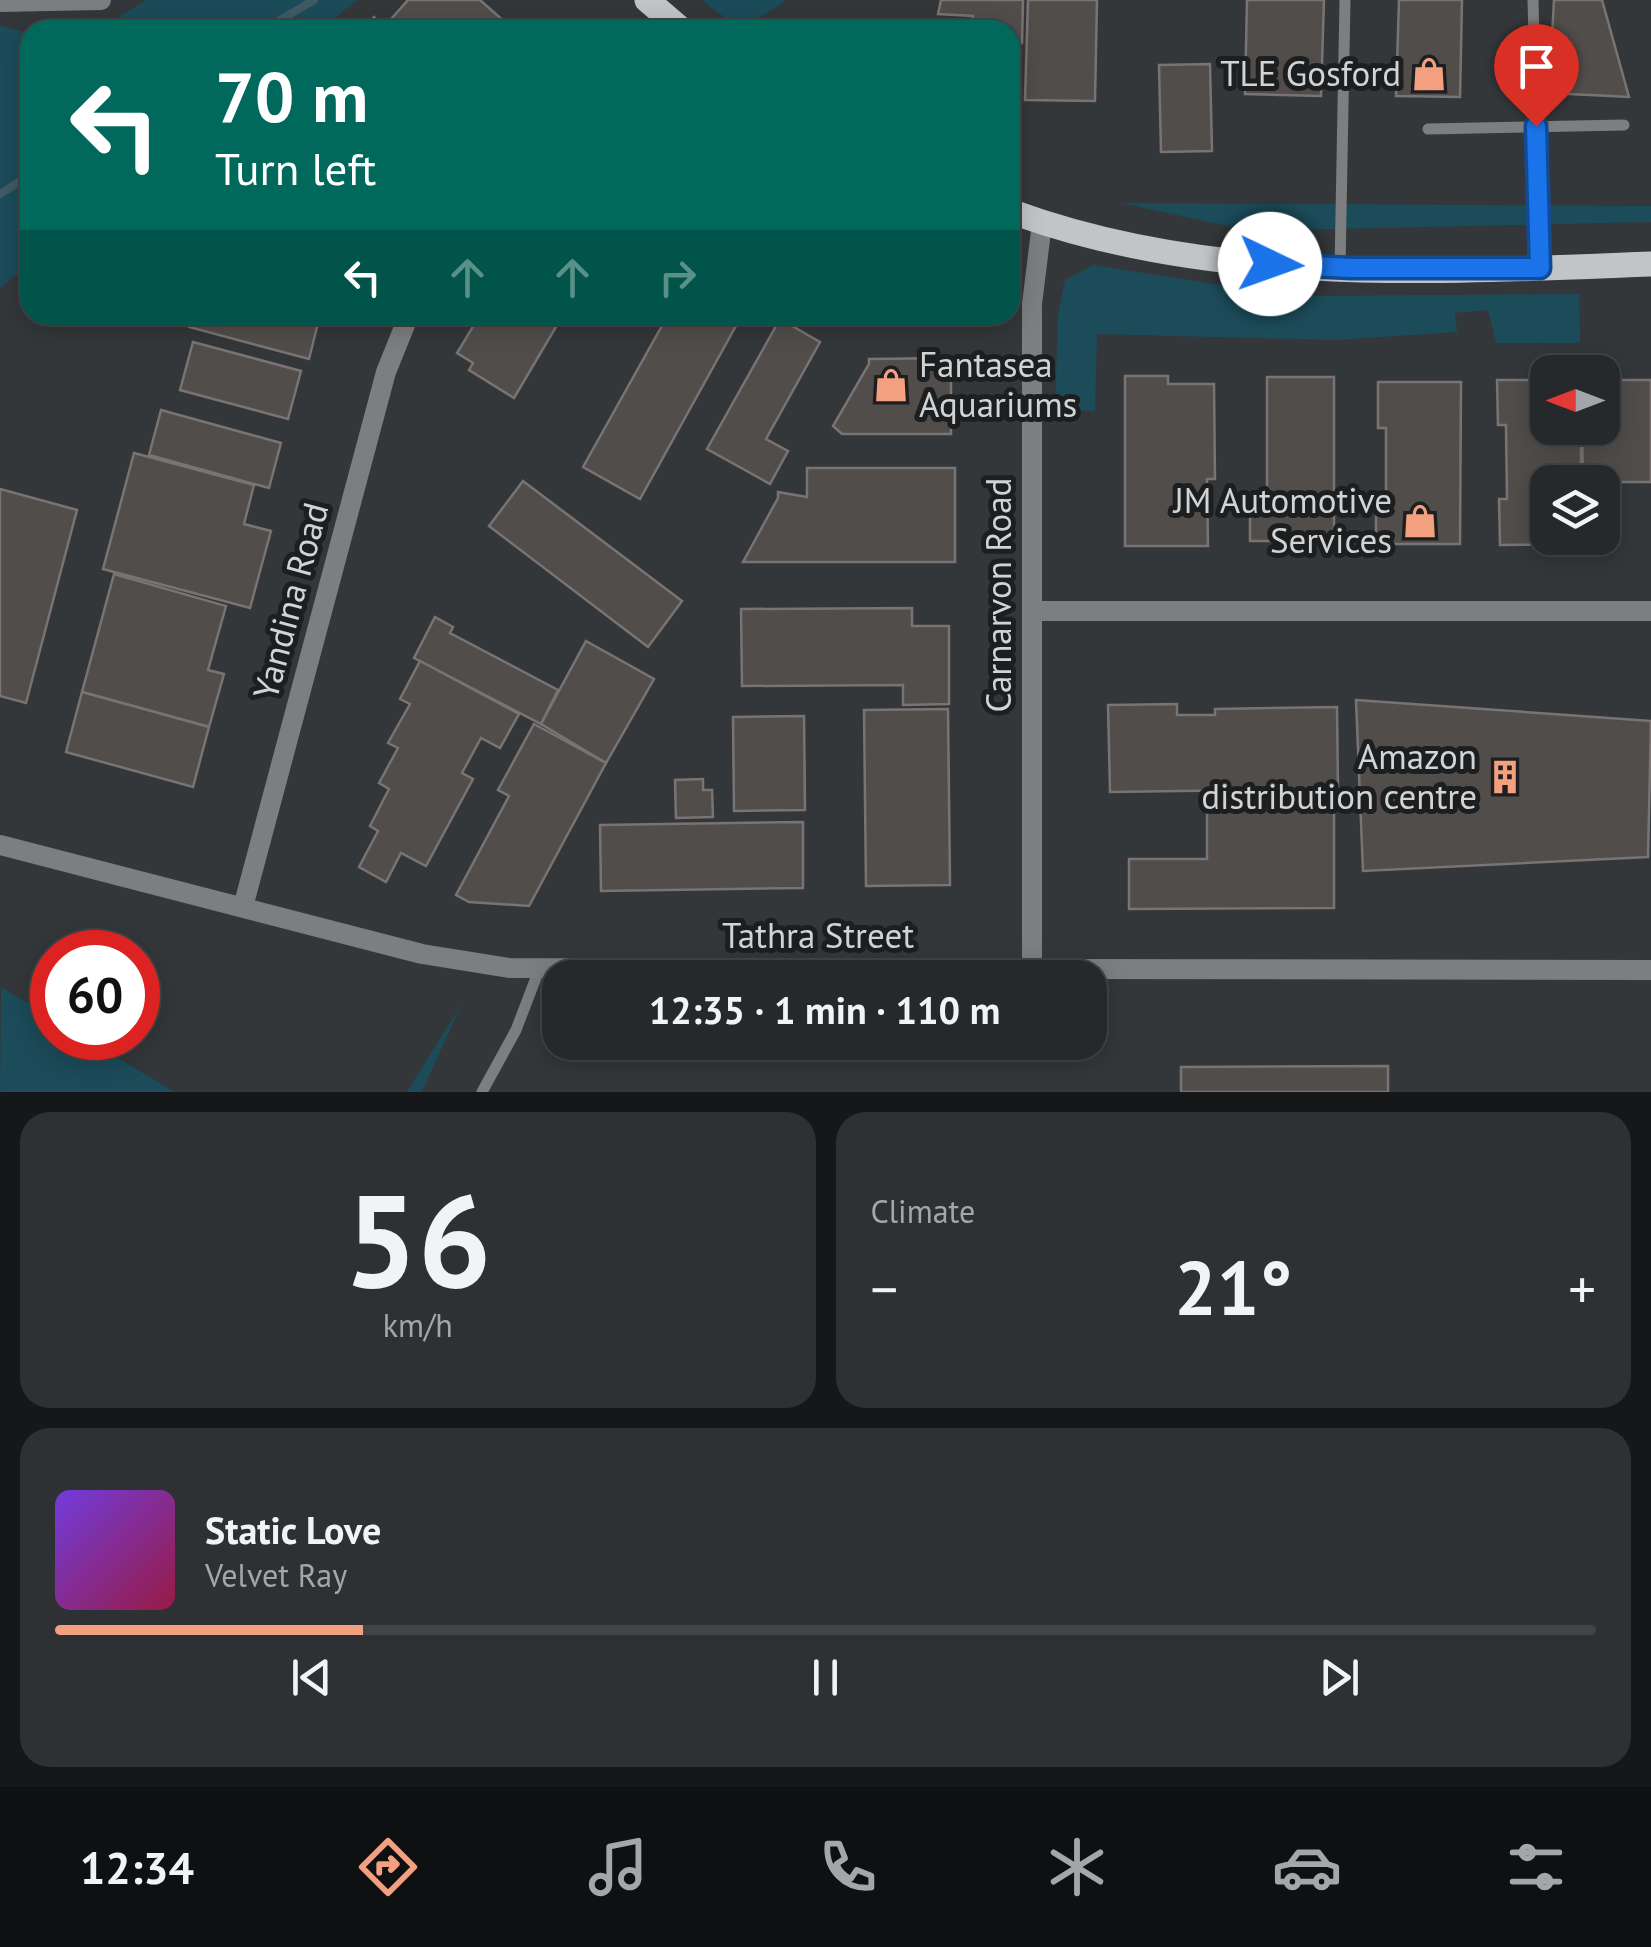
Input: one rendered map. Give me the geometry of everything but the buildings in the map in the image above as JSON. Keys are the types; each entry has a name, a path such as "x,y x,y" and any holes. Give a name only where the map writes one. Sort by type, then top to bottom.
{"main road":[{"path":"1020,215 1145,250 1190,258 1340,268 1651,264"}],"street":[{"path":"0,2 100,0"},
{"name":"Carnarvon Road","path":"1032,960 1032,304 1042,223"},
{"name":"Yandina Road","path":"243,907 386,372 405,325"},
{"path":"1032,611 1651,611"},
{"name":"Tathra Street","path":"0,844 450,961 540,970"},
{"name":"Tathra Street","path":"1107,967 1651,970"}],"lane":[{"path":"1340,268 1346,0"},
{"path":"1533,0 1540,268"},
{"path":"1428,129 1624,125"},
{"path":"482,1092 516,1030 540,970"}],"shaded area":[{"path":"146,0 357,0 332,20 113,20"},
{"path":"702,0 785,1 753,20 726,18"},
{"path":"0,26 20,31 20,272 0,288"},
{"path":"1121,203 1651,206 1651,222 1251,231"},
{"path":"1093,265 1292,296 1579,294 1580,343 1496,343 1488,310 1455,313 1457,332 1336,340 1097,334 1095,411 1055,410 1058,315 1065,280"},
{"path":"1,987 30,1005 30,1060 121,1060 175,1092 0,1092"},
{"path":"461,1005 422,1092 407,1092"}],"waterway":[{"path":"280,20 314,0"},
{"path":"0,194 20,181"}],"place":[{"name":"TLE Gosford","path":"1429,74"},
{"name":"Fantasea Aquariums","path":"891,385"},
{"name":"JM Automotive Services","path":"1420,521"},
{"name":"Amazon distribution centre","path":"1505,777"}],"route":[{"path":"1270,264 1540,268 1536,126"}]}
